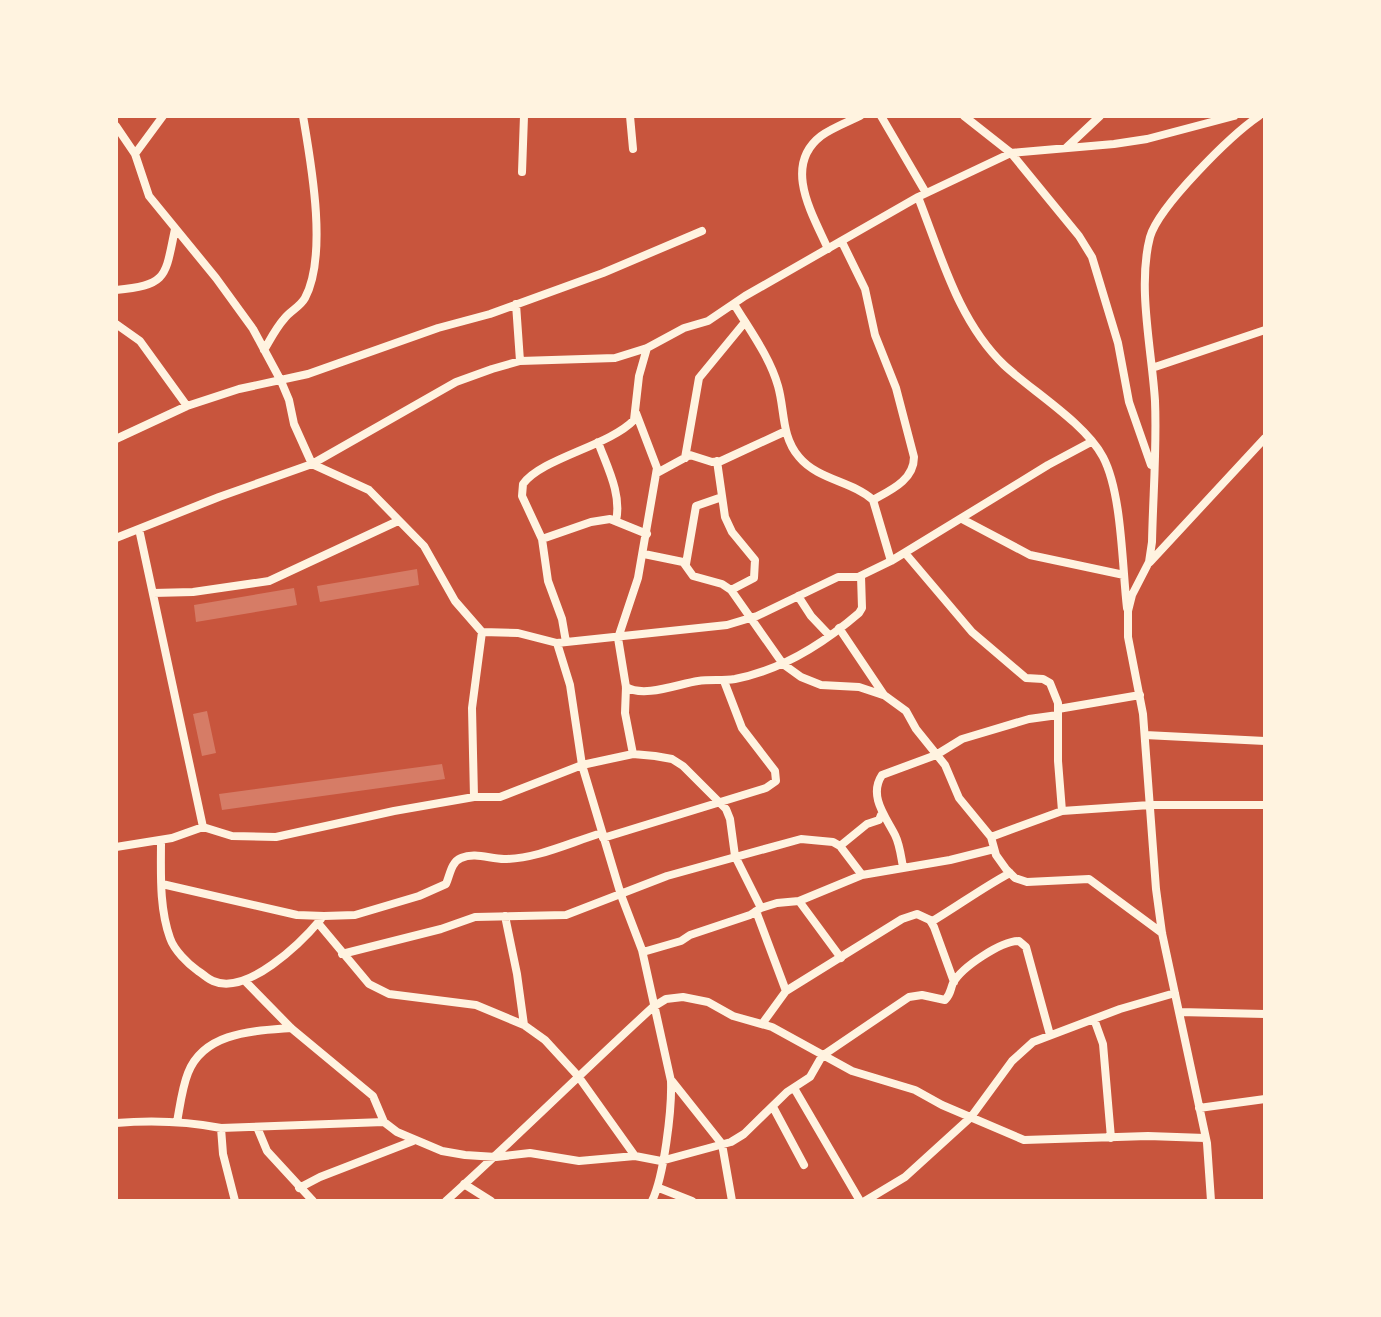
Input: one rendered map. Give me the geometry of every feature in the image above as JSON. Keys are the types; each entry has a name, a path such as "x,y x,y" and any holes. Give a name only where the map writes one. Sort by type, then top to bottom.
{"street":[{"path":"135,154 163,116"},
{"path":"264,350 284,319 304,301 313,279 317,245 303,116"},
{"path":"522,172 524,116"},
{"path":"630,116 633,149"},
{"path":"828,249 803,192 803,167 812,144 860,116"},
{"path":"881,116 922,195 969,322 1003,364 1059,410 1091,442 1102,455 1114,493 1128,611 1128,637 1145,735 1162,933 1205,1138 1211,1201"},
{"path":"964,116 1011,153 1079,236 1092,257 1118,343 1129,402 1153,473"},
{"path":"1065,148 1100,116"},
{"path":"116,538 312,464 456,382 520,361 615,358 647,348 684,328 708,321 922,195 1011,153 1147,139 1234,116"},
{"path":"1149,562 1155,404 1146,265 1150,238 1158,218 1171,200 1259,116"},
{"path":"116,126 135,154 149,196 253,329 281,381 294,424 312,464 369,490 424,546 455,601 482,632 518,633 561,643 727,625 838,577 861,576 891,561 1091,442"},
{"path":"116,290 145,287 159,280 167,267 175,229"},
{"path":"116,439 187,406 239,389 308,374 516,304 603,273 702,231"},
{"path":"842,242 865,289 875,335 896,388 914,457 914,466 906,478 896,488 873,500"},
{"path":"516,304 520,361"},
{"path":"734,304 778,385 786,431 800,459 824,476 866,493 873,500 891,561"},
{"path":"685,458 699,378 745,322"},
{"path":"116,324 140,341 187,406"},
{"path":"1152,368 1265,330"},
{"path":"647,348 639,376 636,413 630,424 539,471 523,484 522,496 542,539 548,581 562,619 561,643 582,765 621,895 643,952 671,1081 666,1151 661,1161 659,1188 652,1201"},
{"path":"633,754 625,713 626,687 618,638 644,554 657,473 654,457 636,413"},
{"path":"657,473 690,455 717,461 786,431"},
{"path":"1128,611 1132,595 1149,562 1265,438"},
{"path":"598,442 616,495 616,521"},
{"path":"717,461 727,523 755,560 754,578 731,590"},
{"path":"722,497 696,506 686,564 693,576 722,584 731,590 783,664 801,677 821,685 859,687 884,695 906,711 951,775 959,798 991,837 994,849 1010,873 1027,882 1089,879 1162,933"},
{"path":"542,539 591,522 610,519 647,534"},
{"path":"962,519 1030,555 1124,575"},
{"path":"153,593 193,592 269,581 398,521"},
{"path":"139,529 203,827"},
{"path":"905,553 972,632 1026,678 1043,679 1050,683 1058,712 1062,811"},
{"path":"644,554 686,564"},
{"path":"626,687 646,692 696,681 724,681 761,673 783,664 839,628 862,608 861,576"},
{"path":"798,596 829,635"},
{"path":"839,628 884,695"},
{"path":"474,797 472,708 482,632"},
{"path":"162,884 321,919 355,915 419,896 446,884 453,863 462,857 505,859 533,855 766,788 776,781 775,771 742,728 724,681"},
{"path":"903,867 896,838 881,815 877,788 882,775 936,755 962,739 1021,721 1140,695"},
{"path":"1145,735 1265,741"},
{"path":"116,847 161,840 203,827 232,836 276,837 394,811 474,797 500,797 582,765 633,754 672,759 718,801 730,819 735,856 758,910 786,991"},
{"path":"991,837 1062,811 1150,805 1265,805"},
{"path":"840,846 867,824 879,820 881,815"},
{"path":"342,954 441,929 475,917 566,915 667,876 801,839 833,842 840,846 862,875"},
{"path":"161,840 163,910 171,942 192,966 215,982 231,984 245,981 283,957 321,919"},
{"path":"643,952 681,941 777,903 799,901 862,875 994,849"},
{"path":"931,922 959,906 981,888 1010,873"},
{"path":"799,901 841,958"},
{"path":"762,1024 786,991 902,919 917,914 931,922 954,982"},
{"path":"505,916 524,1025"},
{"path":"321,919 342,954 369,984 389,994 476,1005 524,1025 545,1040 578,1076 635,1156"},
{"path":"245,981 291,1028 373,1096 384,1122 413,1141 442,1151 496,1157 530,1153 579,1161 635,1156 661,1161 722,1144 744,1134 810,1077 822,1056 909,997 922,995 945,1000 950,996 954,982 997,946 1014,941 1022,942 1026,947 1050,1035"},
{"path":"794,1088 862,1201 905,1177 971,1117 1018,1054 1033,1042 1175,993"},
{"path":"446,1201 653,1007 666,999 683,997 708,1002 733,1016 762,1024 870,1078 915,1090 1024,1140 1205,1138"},
{"path":"1179,1012 1265,1014"},
{"path":"1094,1019 1103,1044 1111,1138"},
{"path":"177,1122 187,1073 197,1056 215,1042 241,1032 291,1028"},
{"path":"671,1081 722,1144 732,1201"},
{"path":"1199,1108 1265,1099"},
{"path":"773,1107 804,1165"},
{"path":"116,1123 152,1120 221,1128 384,1122"},
{"path":"257,1127 267,1151 313,1201"},
{"path":"221,1128 223,1154 235,1201"},
{"path":"299,1188 413,1141"},
{"path":"464,1184 491,1201"},
{"path":"659,1188 692,1201"}],"building":[{"path":"417,569 419,585 320,602 317,586"},
{"path":"294,588 297,605 196,622 194,605"},
{"path":"207,711 216,753 202,756 193,714"},
{"path":"442,764 445,779 222,810 219,794"}]}
